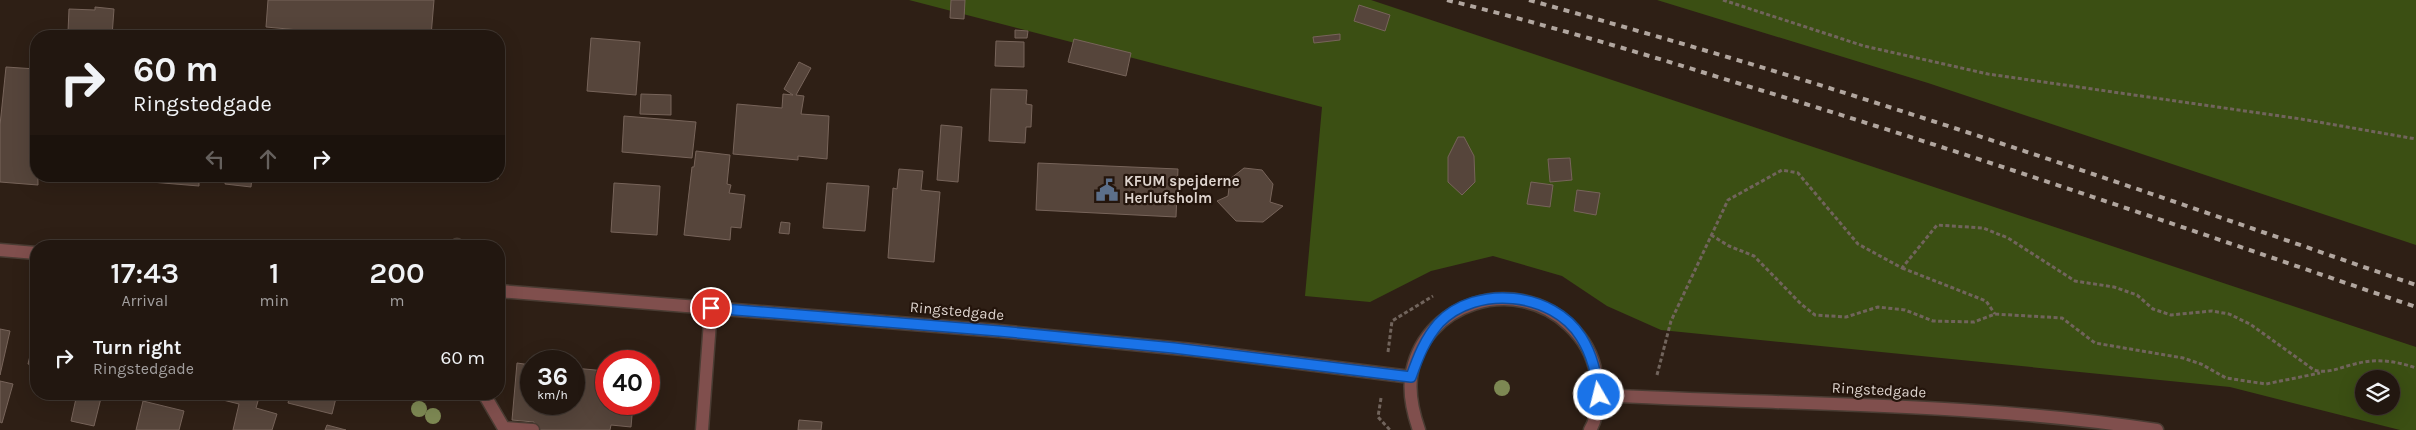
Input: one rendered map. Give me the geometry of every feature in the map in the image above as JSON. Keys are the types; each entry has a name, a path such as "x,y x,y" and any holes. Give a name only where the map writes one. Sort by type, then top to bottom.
{"street":[{"path":"0,250 30,252"},
{"name":"Ringstedgade","path":"505,291 999,331 1174,348 1411,377"},
{"path":"1419,430 1411,407 1411,377 1421,347 1440,322 1467,305 1498,298 1529,300 1558,314 1580,336 1594,364 1599,395 1590,430"},
{"path":"702,430 711,308"},
{"name":"Ringstedgade","path":"1599,395 1995,412 2094,420 2157,430"},
{"path":"488,400 505,429 533,430"}],"path":[{"path":"1723,0 1864,46 1988,74 2301,119 2416,139"},
{"path":"1652,397 1671,320 1728,200 1782,170 1798,173 1858,244 1902,268 1986,301 1995,314"},
{"path":"1902,268 1936,225 1983,228 2024,246 2075,281 2114,287 2137,295 2154,309 2171,315 2212,311 2229,314 2250,324 2306,365 2323,372"},
{"path":"1712,235 1729,246 1754,256 1801,304 1815,315 1846,317 1878,307 1905,310 1933,321 1974,322 1995,314 2062,318 2095,343 2182,358 2201,364 2226,378 2266,384 2372,361 2388,361 2416,368"},
{"path":"1390,430 1378,417 1392,321 1437,294"}],"green space":[{"path":"909,0 1371,0 2416,347 2416,430 2400,430 2230,387 1661,330 1607,306 1562,276 1493,256 1431,271 1370,302 1305,296 1322,107"},
{"path":"1657,0 2416,0 2416,245 1928,83"}],"building":[{"path":"268,0 434,0 432,30 299,30 266,27"},
{"path":"951,0 965,0 964,19 950,18"},
{"path":"1359,5 1390,15 1385,31 1354,21"},
{"path":"95,7 114,9 112,30 68,30 69,9 95,10"},
{"path":"1015,30 1028,31 1027,38 1015,38"},
{"path":"1340,34 1340,40 1314,43 1313,37"},
{"path":"591,38 640,42 636,95 587,91"},
{"path":"1074,39 1131,53 1126,76 1068,62"},
{"path":"996,41 1024,42 1024,67 995,66"},
{"path":"799,62 811,68 796,95 804,96 801,114 829,116 827,159 798,156 798,160 733,154 737,104 782,108 783,94 793,95 784,89"},
{"path":"6,67 30,69 30,182 38,182 38,185 0,182 0,125"},
{"path":"991,89 1027,90 1026,104 1032,105 1031,127 1026,127 1025,143 989,141"},
{"path":"641,94 671,95 671,115 640,114"},
{"path":"624,116 696,122 692,158 622,152"},
{"path":"941,125 962,127 958,182 937,180"},
{"path":"1458,137 1464,137 1474,156 1475,182 1462,195 1448,182 1448,157"},
{"path":"696,151 730,155 727,184 731,185 729,193 745,195 741,228 731,227 730,240 684,235 692,167 694,167"},
{"path":"1570,158 1572,180 1550,182 1548,159"},
{"name":"KFUM spejderne Herlufsholm","path":"1038,163 1178,169 1176,217 1036,210"},
{"path":"1244,168 1262,170 1273,184 1270,202 1283,206 1263,222 1236,221 1217,201 1228,196 1230,179"},
{"path":"899,169 923,171 921,190 940,192 934,262 888,258 893,188 897,189"},
{"path":"151,182 199,182 199,186"},
{"path":"225,182 251,182 251,187 225,184"},
{"path":"1531,182 1553,185 1550,207 1527,204"},
{"path":"614,183 660,186 657,235 611,232"},
{"path":"827,183 869,186 865,231 823,228"},
{"path":"1577,190 1600,193 1596,215 1574,211"},
{"path":"781,222 790,223 789,234 779,233"},
{"path":"0,329 10,331 0,375"},
{"path":"517,363 520,363 520,415 585,415 585,369 595,370 595,415 632,415 631,427 611,425 610,430 533,430 534,422 512,420"},
{"path":"0,381 13,384 2,423 0,422"},
{"path":"76,400 100,400 94,426 71,421"},
{"path":"223,400 258,400 256,408 277,414 272,430 233,430 239,404"},
{"path":"289,400 336,400 332,414 288,403"},
{"path":"143,401 184,411 179,430 136,430"},
{"path":"799,420 822,422 821,430 798,430"},
{"path":"327,425 346,430 325,430"}],"railway":[{"path":"1447,0 1598,41 1831,112 2083,194 2416,307"},
{"path":"1529,0 1802,79 1958,129 2416,285"}],"place":[{"name":"KFUM spejderne Herlufsholm","path":"1107,190"}],"route":[{"path":"711,308 999,331 1174,348 1411,377 1421,347 1440,322 1467,305 1498,298 1529,300 1558,314 1580,336 1594,364 1599,395"}]}
